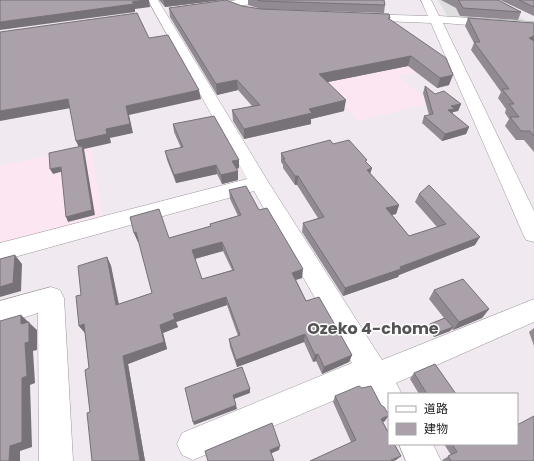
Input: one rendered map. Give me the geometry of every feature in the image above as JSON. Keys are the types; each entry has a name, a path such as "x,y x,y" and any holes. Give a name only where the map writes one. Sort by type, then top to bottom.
{"street":[{"path":"199,9 229,3 258,0"},
{"path":"426,0 534,234"},
{"path":"229,3 254,12"},
{"path":"159,11 259,183 383,388"},
{"path":"513,12 534,22"},
{"path":"348,16 534,26"},
{"path":"0,252 259,183"},
{"path":"0,313 51,298 56,461"},
{"path":"383,388 534,310"},
{"path":"193,444 356,376 383,388"},
{"path":"415,445 424,461"}],"shaded area":[{"path":"438,0 484,0 529,22 454,18 447,16"},
{"path":"258,15 347,19 420,72 398,76 431,103 358,121"},
{"path":"91,146 103,219 0,247 0,166"}],"building":[{"path":"0,0 144,0 132,2 134,4 0,22"},
{"path":"226,0 242,6 261,9 389,14 390,18 388,18 446,58 453,75 440,78 411,56 319,74 346,100 309,109 312,113 244,129 232,110 260,105 237,80 216,84 169,8"},
{"path":"257,0 384,0 385,5 261,1"},
{"path":"458,0 498,0 521,12 463,8"},
{"path":"519,0 534,0 534,7"},
{"path":"137,13 149,38 168,35 199,90 126,106 130,124 106,129 107,134 76,141 68,99 0,111 0,32"},
{"path":"468,18 534,23 534,36 529,38 534,41 534,136 530,131 521,131 510,117 519,117 509,104 514,104 502,89 509,89 474,42 480,42"},
{"path":"425,86 435,94 444,91 461,104 451,106 455,109 448,110 469,127 445,134 424,116 433,114"},
{"path":"214,116 239,160 232,161 238,171 221,175 216,165 174,175 165,151 183,147 173,124"},
{"path":"330,140 333,144 349,140 367,160 365,161 372,168 367,170 399,205 386,208 409,236 446,224 419,194 429,185 480,237 400,267 401,269 345,288 303,223 324,217 298,176 295,176 283,159 285,159 281,153"},
{"path":"82,146 92,210 66,217 61,167 50,169 49,153"},
{"path":"246,186 259,210 267,208 303,269 292,273 306,301 319,297 352,355 324,367 318,354 315,355 305,334 236,360 229,339 240,335 226,297 173,314 175,319 160,325 164,342 123,356 140,461 92,461 87,413 90,412 85,370 89,368 84,324 79,326 76,296 81,295 78,266 107,257 116,305 152,293 136,232 134,233 130,217 159,209 169,238 211,226 210,224 241,215 229,190","holes":["222,242 234,270 202,279 192,250"]},
{"path":"15,255 13,283 0,287 0,259"},
{"path":"463,279 489,309 459,322 434,290"},
{"path":"21,315 21,324 29,322 29,342 25,343 27,376 22,378 22,442 10,446 9,461 0,461 0,321"},
{"path":"445,318 453,327 437,333 430,324"},
{"path":"435,364 455,393 426,393 414,373"},
{"path":"242,367 250,389 233,395 236,405 193,422 185,388"},
{"path":"359,386 362,388 371,386 381,405 388,413 388,416 381,419 388,432 388,445 395,445 401,456 391,460 392,461 310,461 356,440 335,396"},
{"path":"534,416 534,461 451,461 448,456 457,452 453,445 518,445 518,424"},
{"path":"272,423 280,446 270,450 274,461 208,461 205,451"}],"district":[{"name":"Ozeko 4-chome","path":"373,328"}]}
